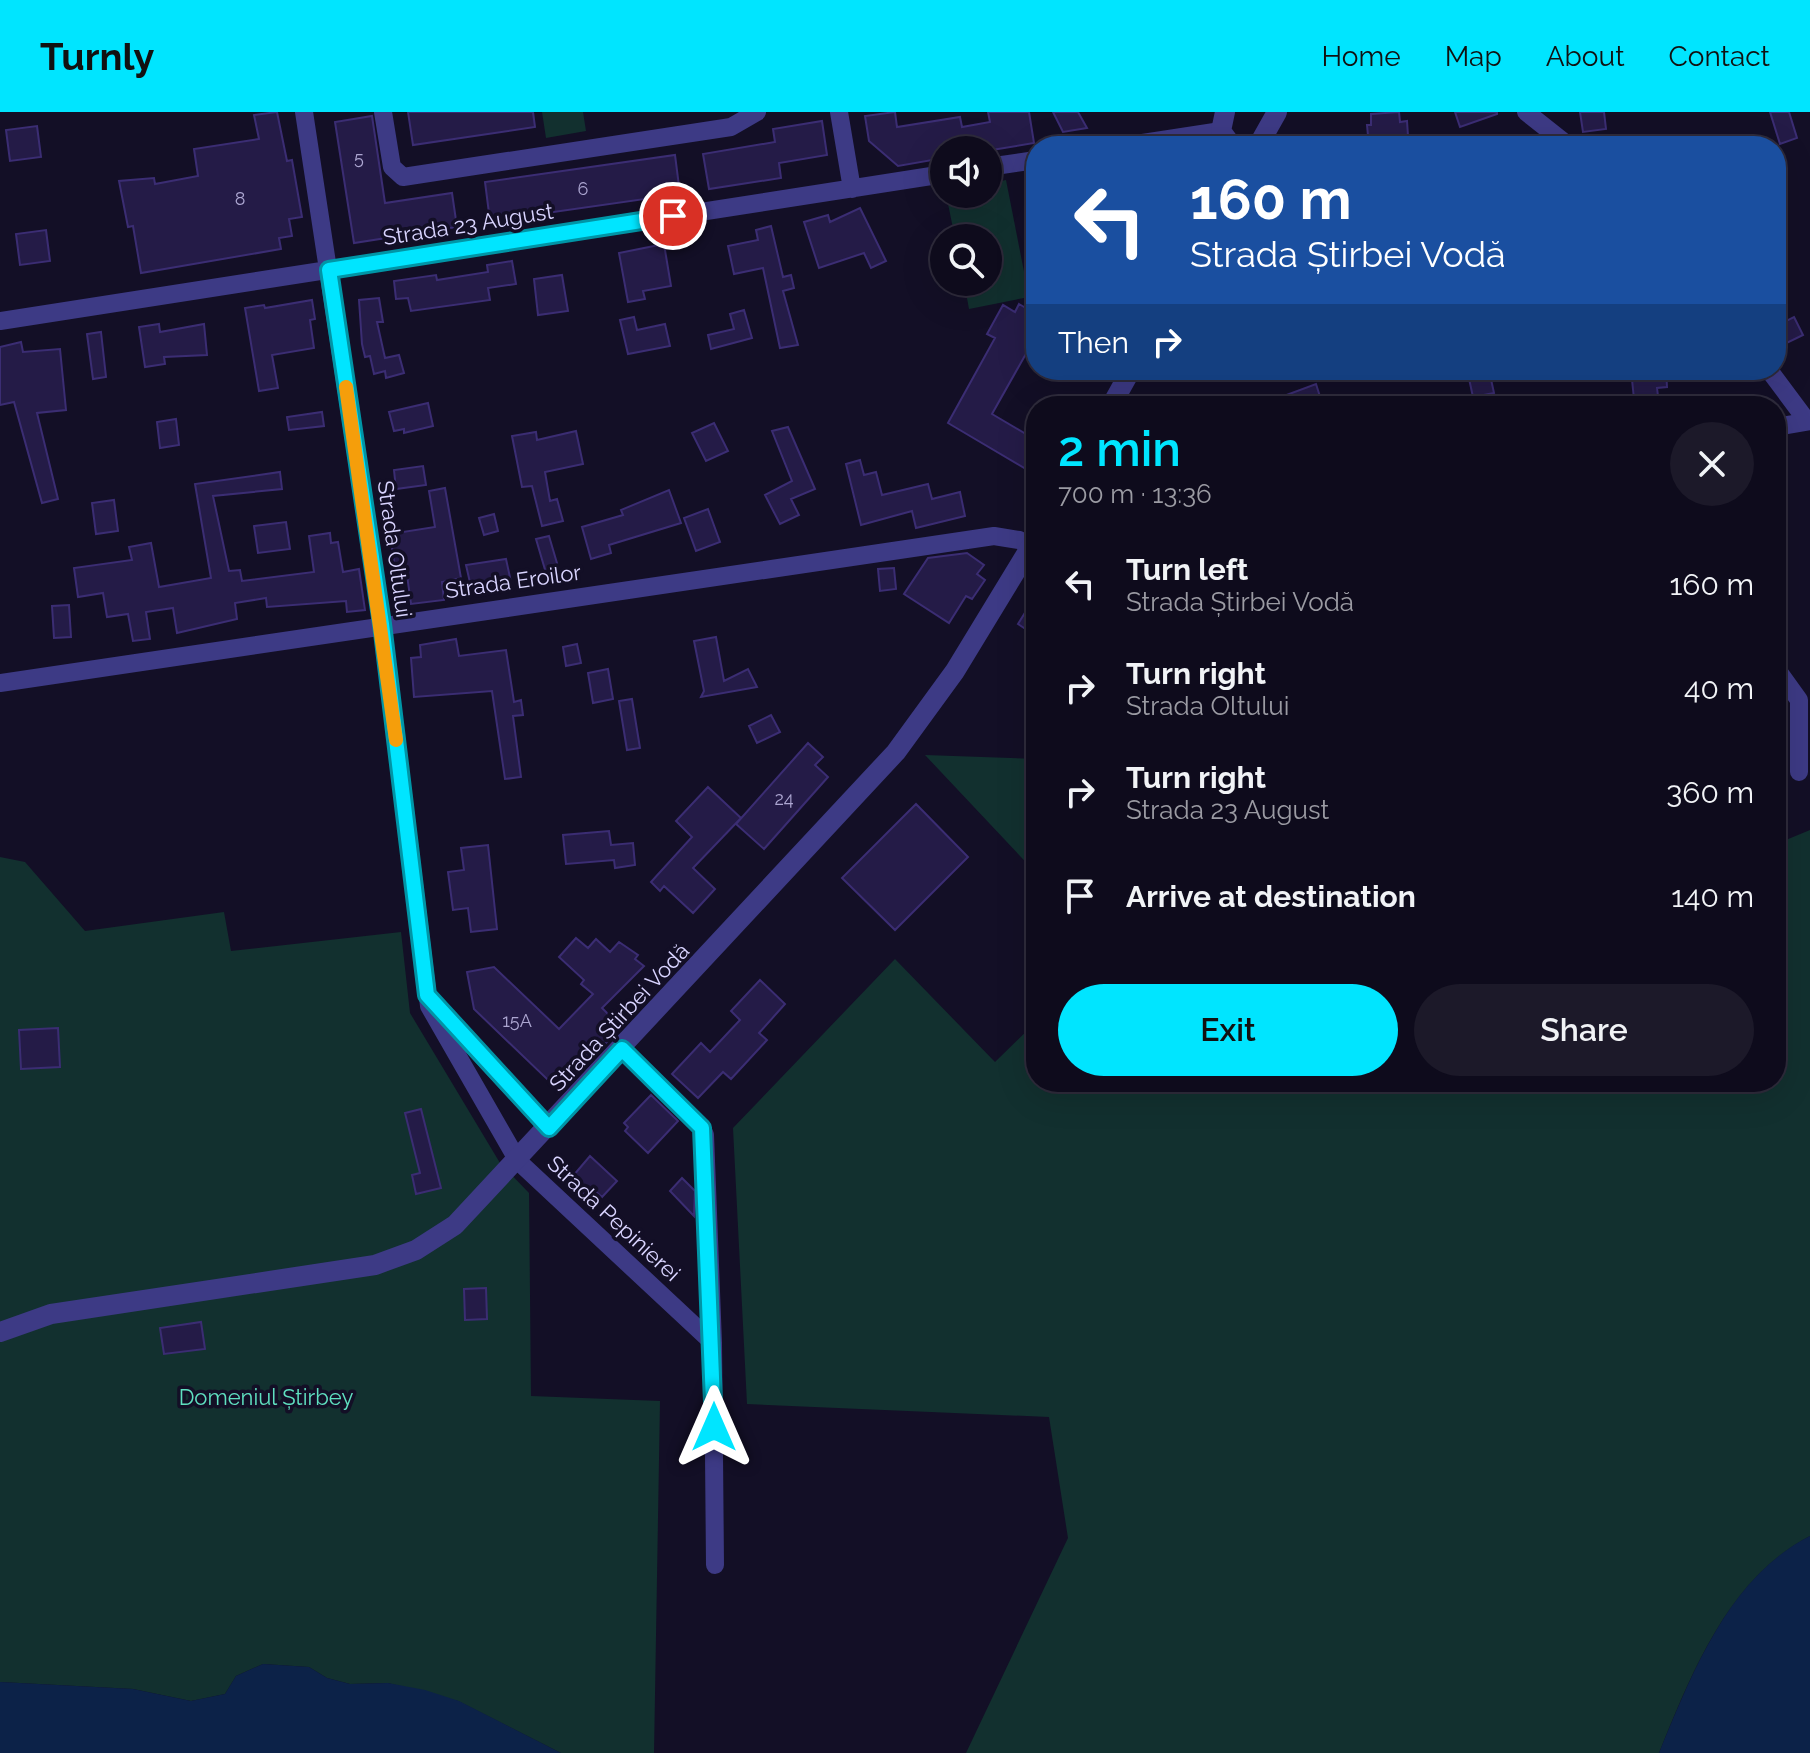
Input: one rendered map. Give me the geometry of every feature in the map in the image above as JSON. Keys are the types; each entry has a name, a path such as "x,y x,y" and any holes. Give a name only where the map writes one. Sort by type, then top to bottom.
{"street":[{"name":"Strada Oltului","path":"304,112 382,624 427,995 432,1014 518,1161"},
{"path":"383,112 392,167 403,177 731,127 757,112"},
{"path":"839,112 852,189"},
{"path":"1264,136 1278,112"},
{"path":"1526,112 1556,136"},
{"path":"1187,136 1226,130"},
{"path":"1002,165 1026,161"},
{"name":"Strada 23 August","path":"0,321 930,176"},
{"path":"1777,380 1808,421 1786,425"},
{"name":"Strada Eroilor","path":"0,683 382,624 994,536 1026,542"},
{"name":"Strada Știrbei Vodă","path":"0,1332 51,1314 395,1260 455,1225 549,1128 896,752 955,671 1026,557"},
{"path":"1786,682 1799,700 1799,772"},
{"path":"427,995 549,1128"},
{"name":"Strada Pepinierei","path":"622,1049 702,1128 705,1135 713,1343 715,1565"},
{"name":"Strada Pepinierei","path":"518,1161 713,1343"}],"green space":[{"path":"542,112 583,112 586,131 546,138"},
{"path":"1006,180 1026,282 1026,298 969,309 967,296 1002,296 1002,224 952,224 949,208 1002,208 1002,181"},
{"path":"925,755 1026,759 1026,862"},
{"path":"1810,830 1810,1536 1782,1554 1757,1576 1735,1602 1700,1660 1659,1753 966,1753 1068,1538 1049,1417 747,1404 733,1128 895,959 995,1062 1026,1032 1026,1092 1786,1092 1786,840"},
{"name":"Domeniul Știrbey","path":"0,857 25,862 85,931 224,912 231,951 401,932 410,1013 500,1163 529,1193 531,1396 660,1401 654,1753 561,1753 458,1701 388,1683 350,1684 327,1678 309,1667 263,1664 236,1676 225,1694 191,1701 133,1689 0,1682"}],"water":[{"path":"1810,1536 1810,1753 1659,1753 1700,1660 1735,1602 1757,1576 1782,1554"},
{"path":"263,1664 309,1667 327,1678 350,1684 388,1683 425,1690 459,1701 561,1753 0,1753 0,1682 133,1689 191,1701 225,1694 236,1676"}],"building":[{"path":"277,112 287,161 292,160 302,217 289,219 292,236 279,238 281,249 141,273 133,226 128,227 119,181 154,178 155,184 198,176 194,149 259,139 254,115"},
{"path":"408,112 533,112 535,127 413,145"},
{"path":"895,112 897,127 960,117 962,127 990,122 988,112 1029,112 1033,136 1026,136 1026,144 1002,148 1002,136 930,136 930,160 898,166 869,141 865,116"},
{"path":"1053,112 1078,112 1087,128 1063,132"},
{"path":"1399,112 1400,122 1407,121 1408,136 1368,136 1367,125 1371,125 1371,114"},
{"path":"1455,112 1497,112 1497,114 1460,127"},
{"path":"1580,112 1604,112 1606,129 1583,132"},
{"path":"1770,112 1789,112 1797,138 1786,142 1786,136 1778,136"},
{"path":"372,116 385,203 452,193 457,227 354,243 335,122"},
{"path":"822,121 827,155 779,163 781,178 709,189 703,154 775,142 773,129"},
{"path":"37,126 41,157 10,161 6,130"},
{"path":"675,155 680,194 490,221 485,182"},
{"path":"860,208 886,261 871,268 864,253 819,268 804,222 828,215 830,222"},
{"path":"771,226 783,277 791,275 794,288 783,291 798,345 780,348 763,268 734,274 728,246 758,240 756,230"},
{"path":"46,230 50,261 20,265 16,234"},
{"path":"664,244 671,286 643,291 645,299 628,302 619,253"},
{"path":"512,261 516,284 488,288 490,300 411,311 408,298 396,299 394,281 436,275 437,280 488,272 487,265"},
{"path":"562,275 568,311 538,315 534,279"},
{"path":"379,298 383,322 377,322 385,358 399,355 404,373 386,378 385,371 374,374 370,356 365,357 362,344 359,300"},
{"path":"312,300 315,319 310,320 314,348 272,355 278,388 259,391 245,308"},
{"path":"1019,304 1026,308 1026,354 992,414 1026,434 1026,469 948,423 995,338 987,334 1003,305 1015,312"},
{"path":"744,310 752,338 711,349 708,335 734,329 730,314"},
{"path":"634,317 637,330 665,324 670,346 628,354 620,320"},
{"path":"1794,317 1803,335 1786,343 1786,321"},
{"path":"159,324 160,332 204,324 207,355 164,357 165,364 145,367 139,327"},
{"path":"101,332 106,377 93,379 87,334"},
{"path":"21,342 23,352 60,349 66,410 37,413 58,499 42,503 14,402 0,405 0,347"},
{"path":"1469,380 1491,380 1494,393 1473,396"},
{"path":"1632,380 1667,380 1667,387 1657,388 1658,396 1634,396"},
{"path":"1316,384 1320,396 1284,396"},
{"path":"428,403 433,426 404,433 404,429 394,431 389,412"},
{"path":"322,412 324,426 289,430 287,417"},
{"path":"176,419 179,445 160,448 157,422"},
{"path":"714,423 728,451 706,461 692,433"},
{"path":"788,427 815,489 791,499 799,515 780,524 765,495 792,481 772,431"},
{"path":"576,431 583,464 545,472 550,501 557,499 563,521 542,526 532,486 522,487 512,436 536,432 537,440"},
{"path":"860,460 864,475 876,472 882,495 928,484 932,499 960,492 965,516 916,528 912,511 861,525 846,464"},
{"path":"423,466 426,485 396,489 394,470"},
{"path":"280,472 282,489 213,496 229,571 240,570 242,581 314,572 309,536 330,533 331,543 338,542 343,572 359,569 365,610 347,612 346,601 267,607 266,598 235,603 237,619 177,633 173,608 146,612 150,639 133,641 128,614 107,617 103,593 78,597 74,568 132,560 129,547 151,543 159,587 211,578 195,484"},
{"path":"445,488 461,578 442,582 444,600 411,604 407,575 396,576 390,534 435,527 429,491"},
{"path":"669,490 681,523 609,545 611,553 591,559 582,527 623,515 621,510"},
{"path":"114,500 118,531 96,534 92,503"},
{"path":"708,509 720,542 696,551 684,518"},
{"path":"494,514 498,531 484,535 479,518"},
{"path":"286,522 290,549 258,553 254,526"},
{"path":"549,536 559,570 546,573 536,539"},
{"path":"967,553 984,565 977,574 985,580 972,599 966,596 949,623 904,594 928,558"},
{"path":"506,559 511,582 471,587 466,565"},
{"path":"894,568 896,589 880,591 878,569"},
{"path":"69,605 71,637 54,638 52,606"},
{"path":"1026,611 1026,629 1018,624"},
{"path":"716,637 724,681 748,669 757,687 701,697 704,691 694,641"},
{"path":"456,639 459,656 506,650 514,702 521,700 523,715 513,716 521,777 505,779 492,691 414,697 411,658 421,657 420,645"},
{"path":"577,644 581,663 566,666 563,647"},
{"path":"608,669 613,699 593,703 588,673"},
{"path":"632,699 640,748 627,750 619,701"},
{"path":"771,715 780,732 757,743 749,726"},
{"path":"808,743 823,757 815,765 828,777 764,849 736,824"},
{"path":"708,787 741,818 693,868 715,889 693,913 664,886 660,891 651,882 692,837 676,821"},
{"path":"916,804 968,857 895,930 842,878"},
{"path":"609,831 611,845 633,843 635,865 615,868 614,860 566,864 563,835"},
{"path":"488,845 497,929 471,932 468,908 453,910 448,872 464,870 461,848"},
{"path":"576,938 588,948 596,939 610,952 619,942 638,955 635,959 644,966 602,1008 621,1027 571,1080 560,1069 548,1080 474,1009 467,972 494,967 559,1029 593,994 581,984 584,980 559,957"},
{"path":"760,980 785,1004 759,1033 767,1040 731,1079 723,1072 698,1098 672,1074 701,1043 710,1052 740,1020 731,1011"},
{"path":"58,1028 60,1067 21,1069 19,1030"},
{"path":"651,1095 678,1121 648,1153 625,1131 628,1127 624,1123"},
{"path":"421,1109 441,1188 416,1194 412,1175 420,1173 405,1113"},
{"path":"590,1156 617,1181 602,1197 595,1191 588,1198 572,1184 576,1179 573,1176"},
{"path":"682,1178 695,1191 694,1216 670,1191"},
{"path":"486,1288 487,1319 465,1320 464,1289"},
{"path":"201,1322 205,1349 164,1354 160,1328"}],"slow traffic":[{"path":"346,387 382,624 396,740"}],"route":[{"path":"673,216 329,270 382,624 427,995 549,1128 622,1049 702,1128 705,1135 714,1427"}]}
